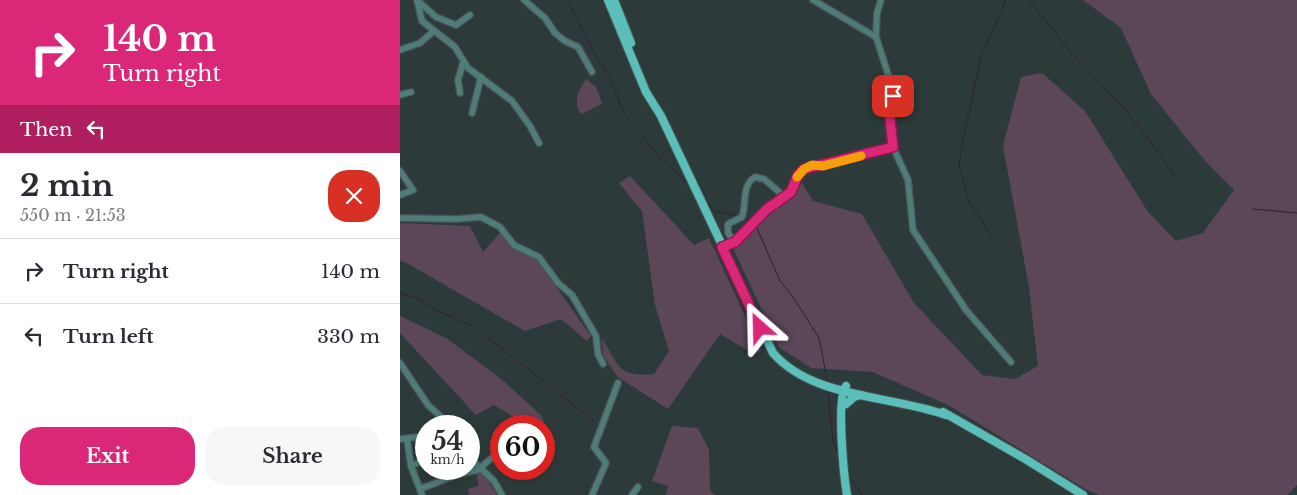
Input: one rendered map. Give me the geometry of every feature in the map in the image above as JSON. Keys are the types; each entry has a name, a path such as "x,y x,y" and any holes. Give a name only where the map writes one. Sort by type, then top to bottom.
{"main road":[{"path":"608,0 773,353 799,374 832,391 844,404"},
{"path":"614,0 618,19"},
{"path":"799,374 863,394 921,406 946,415"},
{"path":"823,385 921,402 1027,460 1082,495"},
{"path":"846,389 842,455 847,495"},
{"path":"844,404 854,397 863,394"}],"street":[{"path":"417,0 436,17 456,25 470,15"},
{"path":"417,0 422,20 455,47 463,63 512,101 530,126 539,143"},
{"path":"524,0 544,18 555,33 565,41 578,47 592,72"},
{"path":"813,0 876,37"},
{"path":"881,0 877,13 876,37 891,82 893,96 890,119 893,147 908,180 913,230 966,310 1011,362"},
{"path":"400,50 420,43 434,31"},
{"path":"460,93 458,80 463,63"},
{"path":"472,113 481,77"},
{"path":"400,95 411,92"},
{"path":"722,247 735,242 767,209 791,192 798,175 804,169 893,147"},
{"path":"400,171 413,190 400,195"},
{"path":"735,242 728,233 728,224 742,217 745,200 744,194 751,179 755,177 764,179 785,197"},
{"path":"400,218 456,219 481,217 500,227 514,245 539,257 558,283 572,295 596,336 598,354 603,364"},
{"path":"400,363 428,404 440,415"},
{"path":"592,495 606,463 594,447 618,383"},
{"path":"400,439 415,438"},
{"path":"407,439 412,466 421,492 459,474 481,468 490,460"},
{"path":"481,468 490,476 502,495"},
{"path":"632,495 638,487"}],"shaded area":[{"path":"1083,0 1297,0 1297,485 1287,495 1100,495 1085,489 950,406 873,372 811,368 779,347 734,250 746,235 802,183 813,201 862,214 914,303 982,375 1015,379 1038,366 1029,287 1003,146 1021,77 1042,73 1085,111 1148,212 1176,241 1203,233 1234,190 1206,162 1151,94 1121,28"},
{"path":"586,79 596,87 602,104 581,114 578,110 577,101 581,87"},
{"path":"630,176 694,245 709,238 761,351 754,354 720,334 668,409 618,377 603,356 602,338 621,368 626,372 642,375 654,374 669,351 655,305 642,211 619,183"},
{"path":"400,223 470,226 483,252 500,233 537,260 591,336 587,341 561,319 525,331 405,262 400,261"},
{"path":"400,316 446,338 501,379 541,415 511,415 494,405 476,415 400,333"},
{"path":"672,426 698,428 709,450 710,490 715,495 666,495 668,486 652,481"},
{"path":"483,472 497,495 469,495 468,489 478,486 480,473"}],"waterway":[{"path":"567,0 594,53 611,79 624,114 631,122"},
{"path":"992,236 969,202 959,165 981,57 1006,0"},
{"path":"1029,0 1073,55 1124,108 1162,157 1174,176"},
{"path":"639,132 660,158 689,184"},
{"path":"704,198 713,210 738,216"},
{"path":"1252,209 1297,213"},
{"path":"745,218 752,221"},
{"path":"756,226 780,281 793,297 819,338 827,379"},
{"path":"400,293 418,298 440,312 473,326 594,421"},
{"path":"828,390 833,442 839,454"},
{"path":"847,472 862,495"}],"slow traffic":[{"path":"797,177 804,169 812,165 823,166 861,156"}],"route":[{"path":"760,328 722,247 735,242 767,209 787,196 791,192 798,175 804,169 812,165 823,166 893,147 890,119 893,96"}]}
